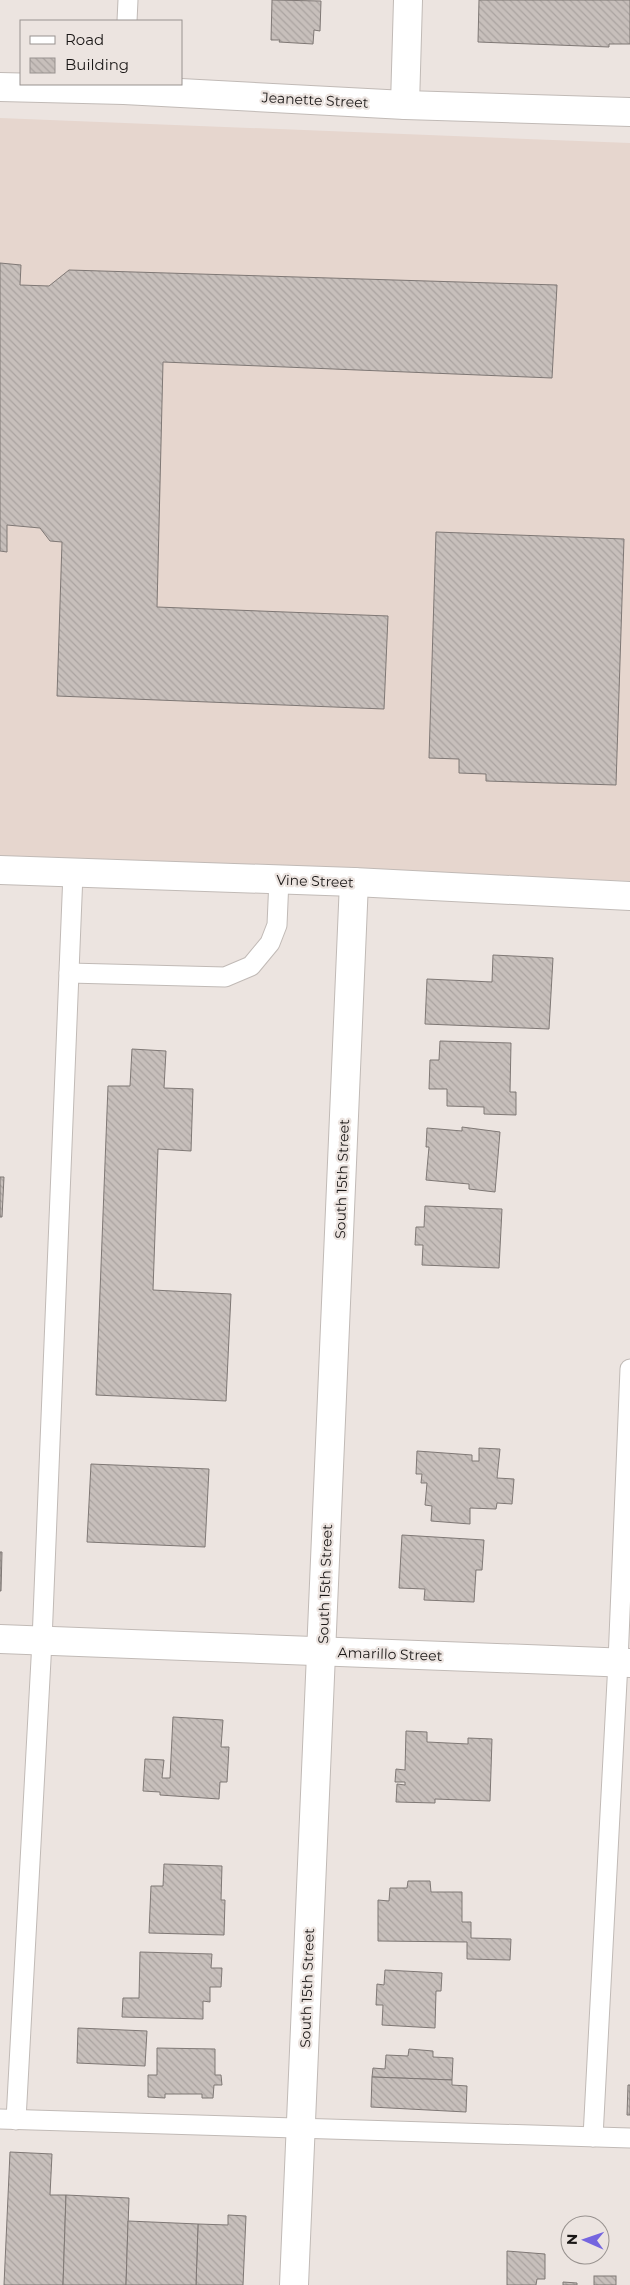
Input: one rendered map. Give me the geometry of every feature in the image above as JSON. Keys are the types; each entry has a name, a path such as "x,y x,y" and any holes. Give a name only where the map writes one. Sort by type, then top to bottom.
{"street":[{"path":"405,105 408,0"},
{"name":"Jeanette Street","path":"0,87 125,87 405,105 630,112"},
{"name":"Vine Street","path":"0,870 354,882 630,896"},
{"name":"South 15th Street","path":"294,2285 354,882"},
{"name":"Amarillo Street","path":"0,1639 624,1663"}],"lane":[{"path":"127,20 128,0"},
{"path":"73,873 42,1641 8,2119 630,2138"},
{"path":"69,974 225,977 251,966 270,943 277,925 279,880"},
{"path":"593,2137 624,1663 630,1369"}],"shaded area":[{"path":"0,118 630,143 630,881 0,857"}],"building":[{"path":"272,0 321,1 320,31 314,30 313,44 271,40"},
{"path":"479,0 630,0 630,44 609,44 609,47 478,42"},
{"path":"0,263 21,265 20,285 49,286 69,270 557,285 552,378 163,362 157,607 388,616 384,709 57,696 62,542 50,541 40,528 7,525 7,552 0,551"},
{"path":"436,532 624,539 616,785 486,781 486,774 459,773 459,759 429,758"},
{"path":"493,955 553,958 549,1029 425,1024 427,979 492,982"},
{"path":"440,1041 511,1043 510,1092 516,1092 516,1115 484,1114 484,1107 447,1106 447,1089 429,1089 430,1060 439,1060"},
{"path":"132,1049 166,1051 164,1088 193,1089 191,1151 158,1149 153,1290 231,1294 226,1401 96,1395 108,1086 130,1086"},
{"path":"462,1127 500,1132 495,1192 469,1189 469,1184 426,1180 429,1147 426,1147 427,1128 462,1131"},
{"path":"0,1177 4,1177 2,1217 0,1217"},
{"path":"425,1206 502,1209 499,1268 422,1265 423,1245 415,1245 416,1227 424,1227"},
{"path":"479,1448 500,1449 497,1478 514,1479 512,1504 497,1503 496,1509 470,1508 470,1524 431,1521 432,1506 425,1505 427,1483 421,1483 422,1474 416,1474 417,1451 472,1455 472,1461 479,1461"},
{"path":"91,1464 209,1469 205,1547 87,1542"},
{"path":"402,1535 484,1540 482,1570 476,1570 474,1602 424,1600 425,1589 399,1588"},
{"path":"0,1552 2,1552 1,1591 0,1591"},
{"path":"173,1717 223,1720 221,1747 229,1747 227,1782 220,1782 219,1799 160,1795 160,1792 143,1791 145,1759 164,1760 162,1778 170,1778"},
{"path":"406,1731 427,1732 427,1742 468,1744 468,1738 492,1739 490,1801 435,1799 435,1803 396,1802 397,1784 405,1785 405,1782 395,1782 396,1769 405,1770"},
{"path":"164,1864 222,1866 221,1900 225,1900 224,1935 149,1933 151,1886 163,1886"},
{"path":"408,1881 430,1881 431,1892 462,1892 462,1922 471,1922 471,1938 511,1939 510,1960 467,1959 467,1942 378,1941 378,1900 389,1901 390,1888 407,1888"},
{"path":"140,1952 212,1954 211,1968 222,1968 221,1987 210,1987 210,2002 203,2001 203,2019 122,2017 123,1998 139,1998"},
{"path":"385,1970 442,1973 441,1991 436,1991 435,2028 382,2025 383,2005 376,2005 377,1984 384,1985"},
{"path":"78,2028 147,2031 145,2066 77,2063"},
{"path":"157,2048 215,2049 215,2075 221,2075 222,2085 214,2085 213,2098 202,2098 202,2094 165,2094 165,2098 148,2097 148,2075 157,2075"},
{"path":"409,2049 433,2051 433,2057 453,2058 452,2080 372,2077 373,2068 385,2069 386,2055 408,2056"},
{"path":"372,2077 452,2080 452,2085 467,2086 466,2112 371,2107"},
{"path":"628,2085 630,2085 630,2115 627,2115"},
{"path":"10,2152 52,2154 50,2195 66,2195 63,2285 4,2285"},
{"path":"66,2195 129,2198 126,2285 63,2285"},
{"path":"228,2215 246,2216 243,2285 196,2285 198,2224 228,2225"},
{"path":"128,2221 198,2224 196,2285 126,2285"},
{"path":"507,2251 545,2254 545,2279 537,2279 536,2285 507,2285"},
{"path":"594,2276 616,2276 616,2285 594,2285"},
{"path":"563,2282 577,2283 577,2285 563,2285"}]}
